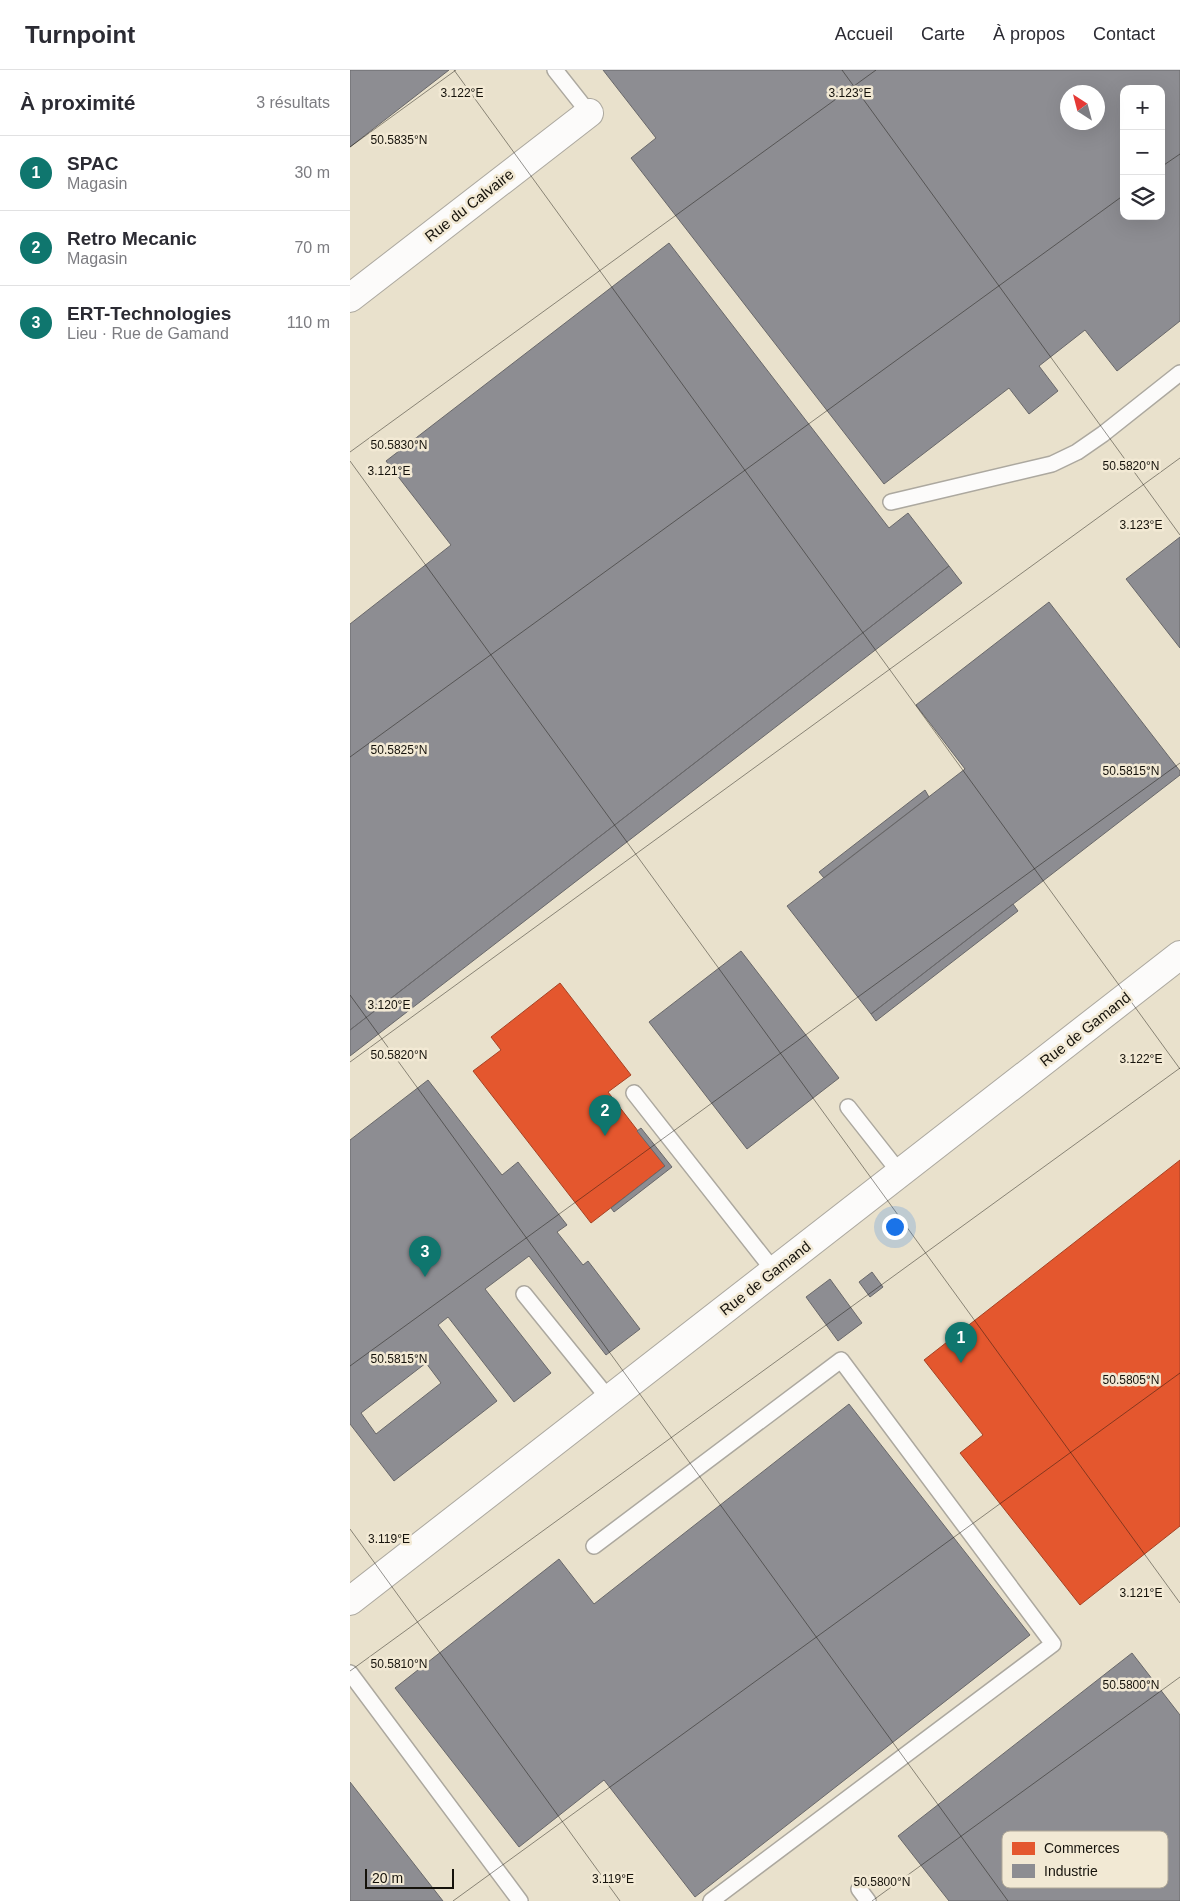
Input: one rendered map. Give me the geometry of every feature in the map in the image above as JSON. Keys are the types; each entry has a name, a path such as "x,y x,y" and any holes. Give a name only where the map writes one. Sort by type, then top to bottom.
{"street":[{"name":"Rue du Calvaire","path":"350,298 589,113"},
{"name":"Rue de Gamand","path":"350,1601 1180,955"}],"lane":[{"path":"555,70 589,113"},
{"path":"891,502 1052,464 1077,452 1103,434 1180,373"},
{"path":"634,1093 774,1271"},
{"path":"848,1107 900,1173"},
{"path":"524,1294 609,1399"},
{"path":"594,1546 841,1360 1053,1644 711,1901"},
{"path":"350,1673 520,1901"}],"shaded area":[{"path":"350,70 1180,70 1180,1901 350,1901"}],"building: Commerces":[{"path":"560,983 631,1075 608,1092 665,1166 591,1223 473,1071 501,1050 491,1037"},
{"path":"1180,1160 1180,1526 1080,1605 960,1453 983,1435 924,1360"}],"building: Industrie":[{"path":"350,70 449,70 350,147"},
{"path":"603,70 1180,70 1180,321 1117,371 1085,330 1039,366 1058,391 1029,414 1009,388 884,484 631,158 656,138"},
{"path":"669,243 889,528 908,513 949,566 350,1030 350,624 451,545 386,461"},
{"path":"1180,537 1180,648 1126,579"},
{"path":"949,566 962,583 350,1056 350,1030"},
{"path":"1049,602 1180,771 1180,775 871,1014 787,906 965,769 916,705"},
{"path":"925,790 929,797 824,878 819,872"},
{"path":"1013,904 1018,911 876,1021 871,1014"},
{"path":"741,951 839,1078 747,1149 649,1022"},
{"path":"428,1080 502,1175 518,1162 567,1225 557,1232 583,1265 588,1261 640,1329 606,1355 529,1256 485,1289 551,1373 514,1402 448,1317 438,1325 497,1401 394,1481 350,1424 350,1140","holes":["426,1363 441,1383 376,1434 361,1413"]},
{"path":"641,1128 672,1167 614,1212 611,1208 665,1166 637,1131"},
{"path":"872,1272 883,1287 870,1297 859,1282"},
{"path":"830,1279 862,1323 838,1341 806,1297"},
{"path":"849,1404 1030,1635 695,1897 604,1780 519,1847 395,1688 559,1559 594,1604"},
{"path":"1132,1653 1180,1715 1180,1901 949,1901 898,1836"},
{"path":"350,1782 443,1901 350,1901"}],"place":[{"name":"Retro Mecanic","path":"605,1136"},
{"name":"ERT-Technologies","path":"425,1277"},
{"name":"SPAC","path":"961,1363"}]}
